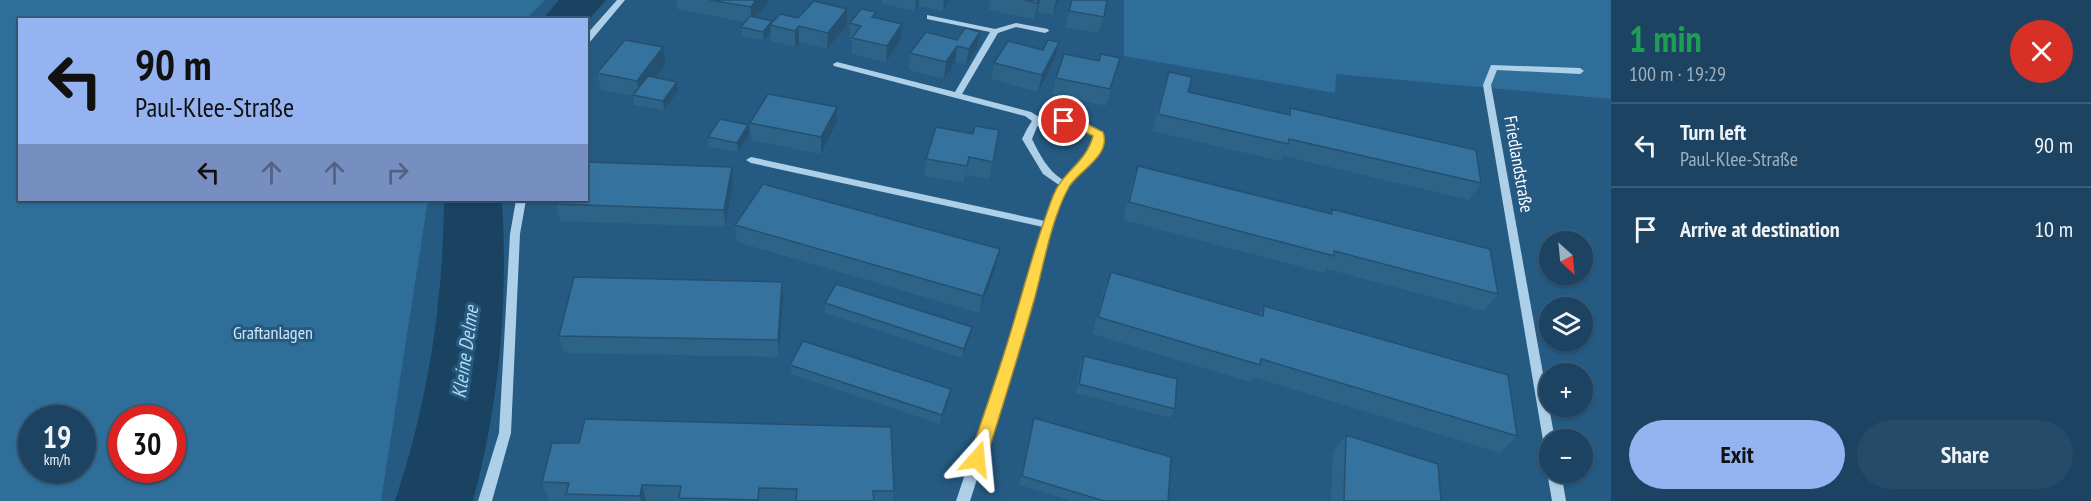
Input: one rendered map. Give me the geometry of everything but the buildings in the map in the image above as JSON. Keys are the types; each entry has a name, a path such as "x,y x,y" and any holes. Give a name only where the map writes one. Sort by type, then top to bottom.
{"street":[{"path":"588,39 621,0"},
{"path":"930,17 995,31 1016,25 1045,31"},
{"path":"957,95 995,31"},
{"path":"837,64 1028,114 1037,120"},
{"name":"Friedlandstraße","path":"1547,429 1487,85 1494,67 1580,70"},
{"path":"963,501 1012,352 1049,225 1064,184 1085,166 1096,148 1099,135 1081,125 1044,118 1037,120 1029,130 1027,139 1039,162 1057,182 1064,184"},
{"path":"751,160 1049,225"},
{"path":"485,501 505,433 515,234 521,201"},
{"path":"1556,483 1559,501"}],"green space":[{"name":"Graftanlagen","path":"0,0 545,0 527,18 18,18 18,201 428,201 381,501 0,501"},
{"path":"1124,0 1611,0 1611,99 1336,74 1335,93 1124,56"}],"waterway":[{"name":"Kleine Delme","path":"566,18 584,0"},
{"name":"Kleine Delme","path":"434,501 454,427 467,352 473,276 473,201"}],"route":[{"path":"977,459 1015,342 1047,229 1064,184 1085,166 1090,154 1096,148 1099,135 1081,125 1064,121"}]}
